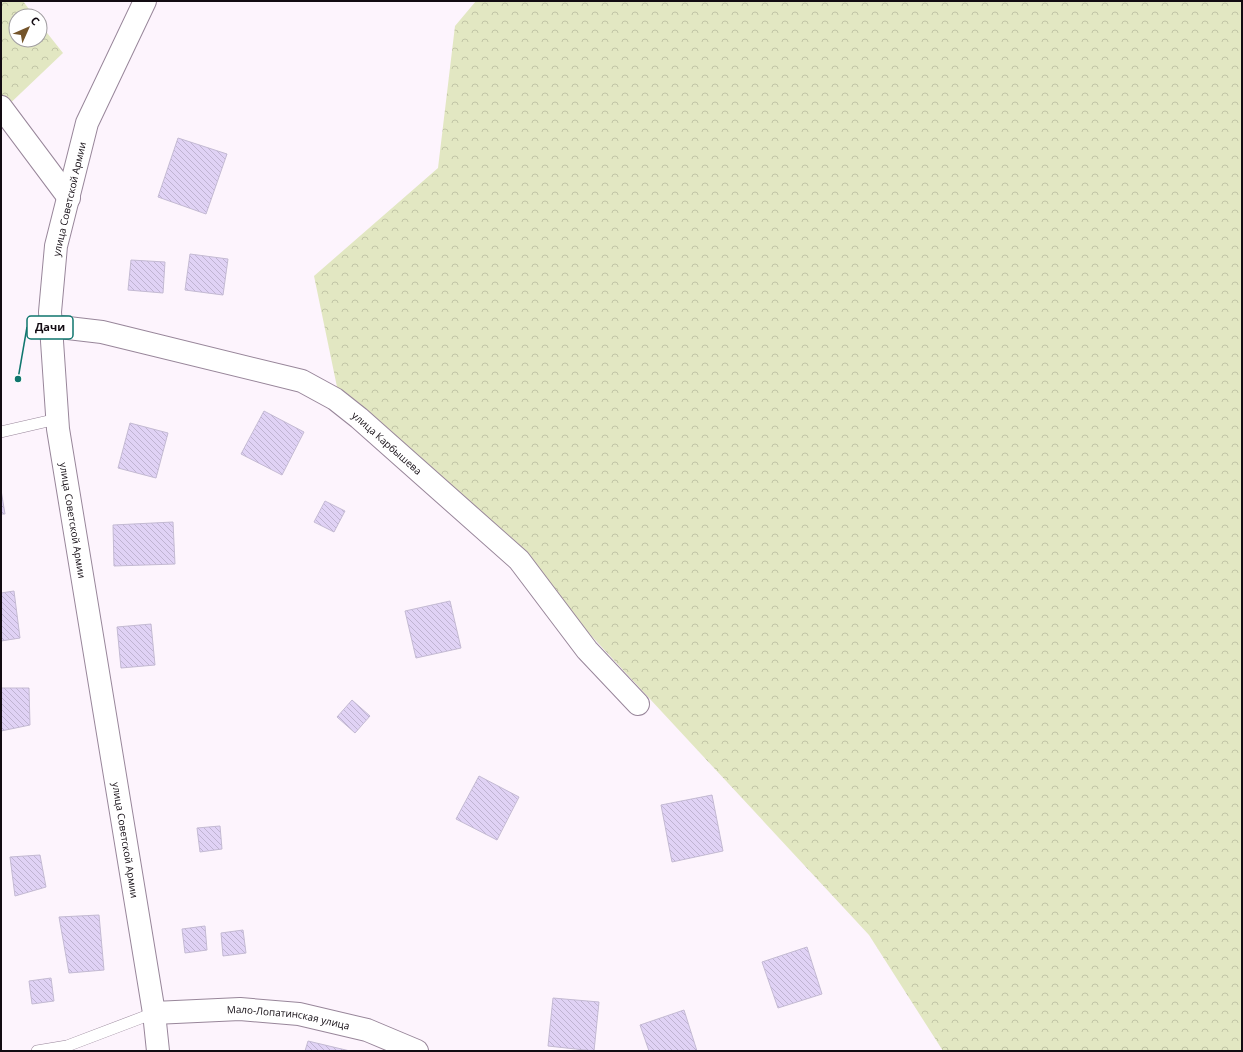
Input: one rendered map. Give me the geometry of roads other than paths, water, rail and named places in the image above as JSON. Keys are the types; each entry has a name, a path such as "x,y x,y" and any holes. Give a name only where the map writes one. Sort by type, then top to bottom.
{"street":[{"name":"улица Советской Армии","path":"146,1 87,123 56,246 50,312 57,419 154,1013 158,1051"},
{"path":"1,106 68,198"},
{"name":"улица Карбышева","path":"51,326 102,332 302,381 335,398 519,560 587,650 638,704"},
{"name":"Мало-Лопатинская улица","path":"154,1013 240,1009 299,1014 367,1030 417,1051"}],"lane":[{"path":"1,432 57,419"},
{"path":"37,1051 67,1046 154,1013"}],"place":[{"name":"Дачи","path":"18,379"}]}
